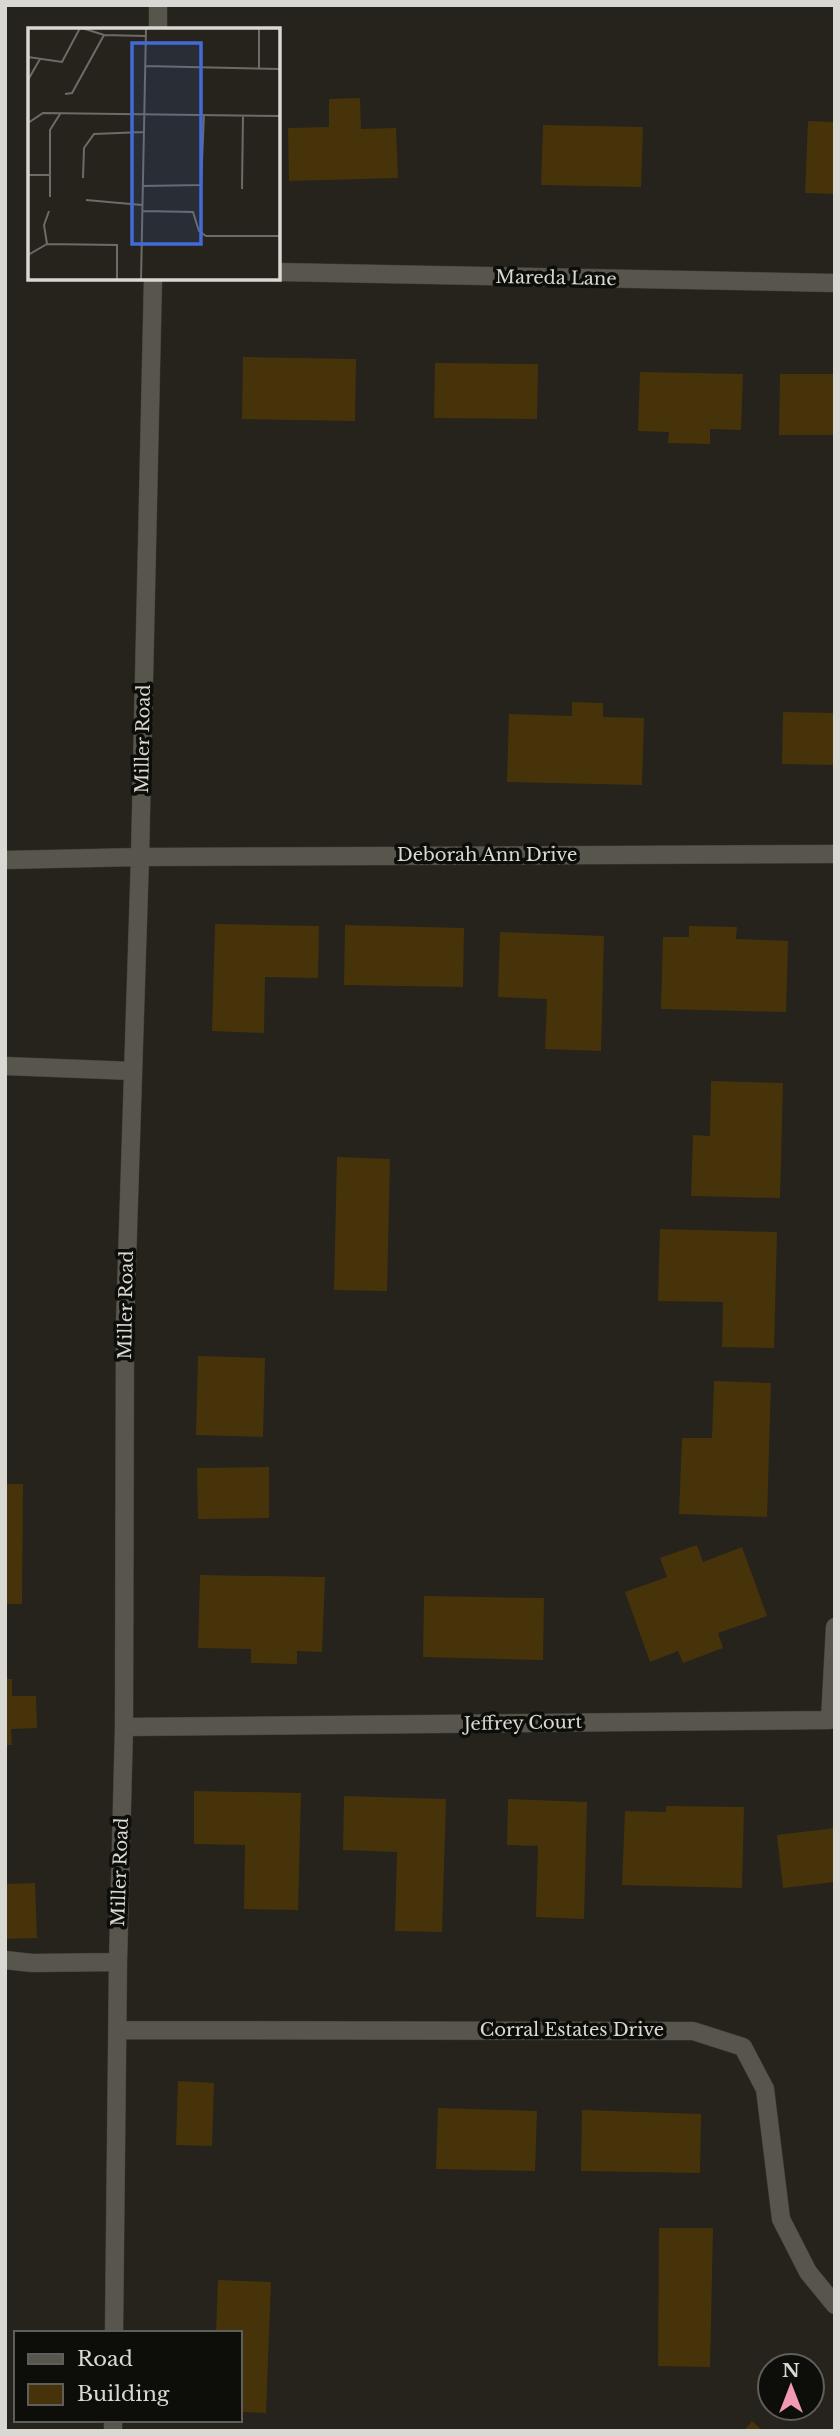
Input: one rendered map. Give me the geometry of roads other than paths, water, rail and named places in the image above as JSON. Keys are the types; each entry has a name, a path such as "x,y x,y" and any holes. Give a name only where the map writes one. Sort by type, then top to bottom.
{"street":[{"path":"158,28 159,5"},
{"name":"Mareda Lane","path":"280,272 835,283"},
{"name":"Miller Road","path":"114,2331 118,1962 124,1727 125,1324 140,857 153,280"},
{"name":"Deborah Ann Drive","path":"5,860 835,854"},
{"path":"5,1066 133,1071"},
{"name":"Jeffrey Court","path":"124,1727 830,1720 835,1627"},
{"path":"5,1960 32,1963 118,1962"},
{"name":"Corral Estates Drive","path":"118,2030 693,2031 743,2047 765,2089 781,2219 808,2272 835,2305"}]}
